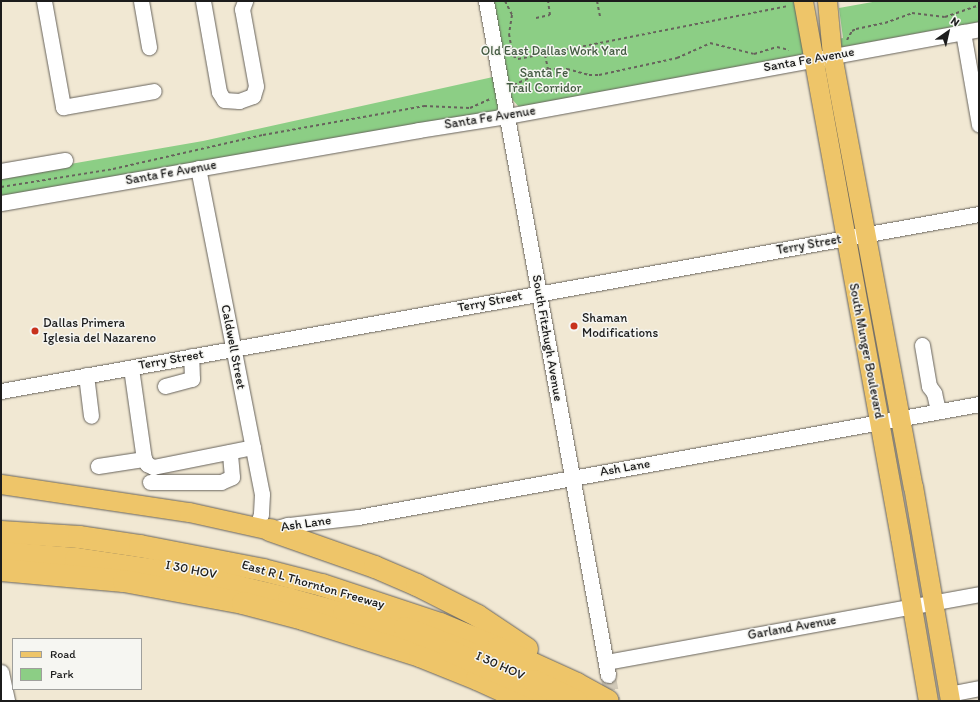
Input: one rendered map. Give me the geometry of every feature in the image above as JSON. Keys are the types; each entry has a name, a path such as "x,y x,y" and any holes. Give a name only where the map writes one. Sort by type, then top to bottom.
{"highway":[{"path":"263,528 375,567 471,612 577,693"},
{"name":"East R L Thornton Freeway","path":"1,532 79,537 140,546 201,556 278,573 330,588 440,624 498,648 577,693 608,701"},
{"name":"I 30 HOV","path":"1,546 87,553 157,563 226,576 293,593 343,607 432,638 512,670 577,693"},
{"name":"I 30 HOV","path":"1,553 76,559 133,566 192,576 290,599 397,631 499,671 562,701"},
{"path":"1,570 124,581 243,603 325,625 420,656 477,679 525,701"},
{"path":"1,582 124,581"}],"main road":[{"name":"South Munger Boulevard","path":"827,1 844,238 880,422 928,701"},
{"name":"South Munger Boulevard","path":"796,3 830,53 900,418 949,697"},
{"path":"1,484 145,505 263,528"}],"street":[{"path":"44,1 62,107 154,91"},
{"path":"141,1 149,47"},
{"path":"203,1 219,92 224,100 239,101 253,96 256,86 242,9 245,1"},
{"name":"South Fitzhugh Avenue","path":"486,1 607,669"},
{"name":"Santa Fe Avenue","path":"1,203 507,116 830,53 979,29"},
{"path":"963,32 979,125"},
{"path":"1,171 65,160"},
{"name":"Caldwell Street","path":"198,168 262,494 261,514 263,528"},
{"name":"Terry Street","path":"1,391 979,214"},
{"path":"922,345 929,386 934,393 938,411"},
{"path":"164,386 192,379 191,356"},
{"path":"131,368 149,463 150,482 145,505"},
{"path":"86,376 91,416"},
{"name":"Ash Lane","path":"263,528 358,517 979,404"},
{"path":"98,466 149,463 253,448"},
{"path":"150,482 221,482 232,477 230,452"},
{"name":"Garland Avenue","path":"607,669 912,606 979,594"},
{"path":"1,672 7,701"},
{"path":"949,697 979,688"}],"path":[{"path":"505,1 512,15 509,34 514,58 545,55 796,3"},
{"path":"536,18 550,15 548,1"},
{"path":"597,1 600,17"},
{"path":"830,53 852,31 885,23 912,13 923,13 944,17 979,5"},
{"path":"513,86 548,69 567,69 589,75 599,75 677,58 710,43 754,54 777,47 793,51"},
{"path":"545,55 548,69"},
{"path":"1,187 113,169 263,135 424,106 470,108 494,97"}],"green space":[{"name":"Santa Fe Trail Corridor","path":"493,1 794,1 802,45 843,38 839,8 878,1 979,1 979,22 519,107 511,98 497,111 1,198 1,176 203,141 493,77"}],"tunnel":[{"path":"608,675 613,701"}],"place":[{"name":"Shaman Modifications","path":"574,326"},
{"name":"Dallas Primera Iglesia del Nazareno","path":"35,331"}],"park label":[{"name":"Old East Dallas Work Yard","path":"554,51"}]}
